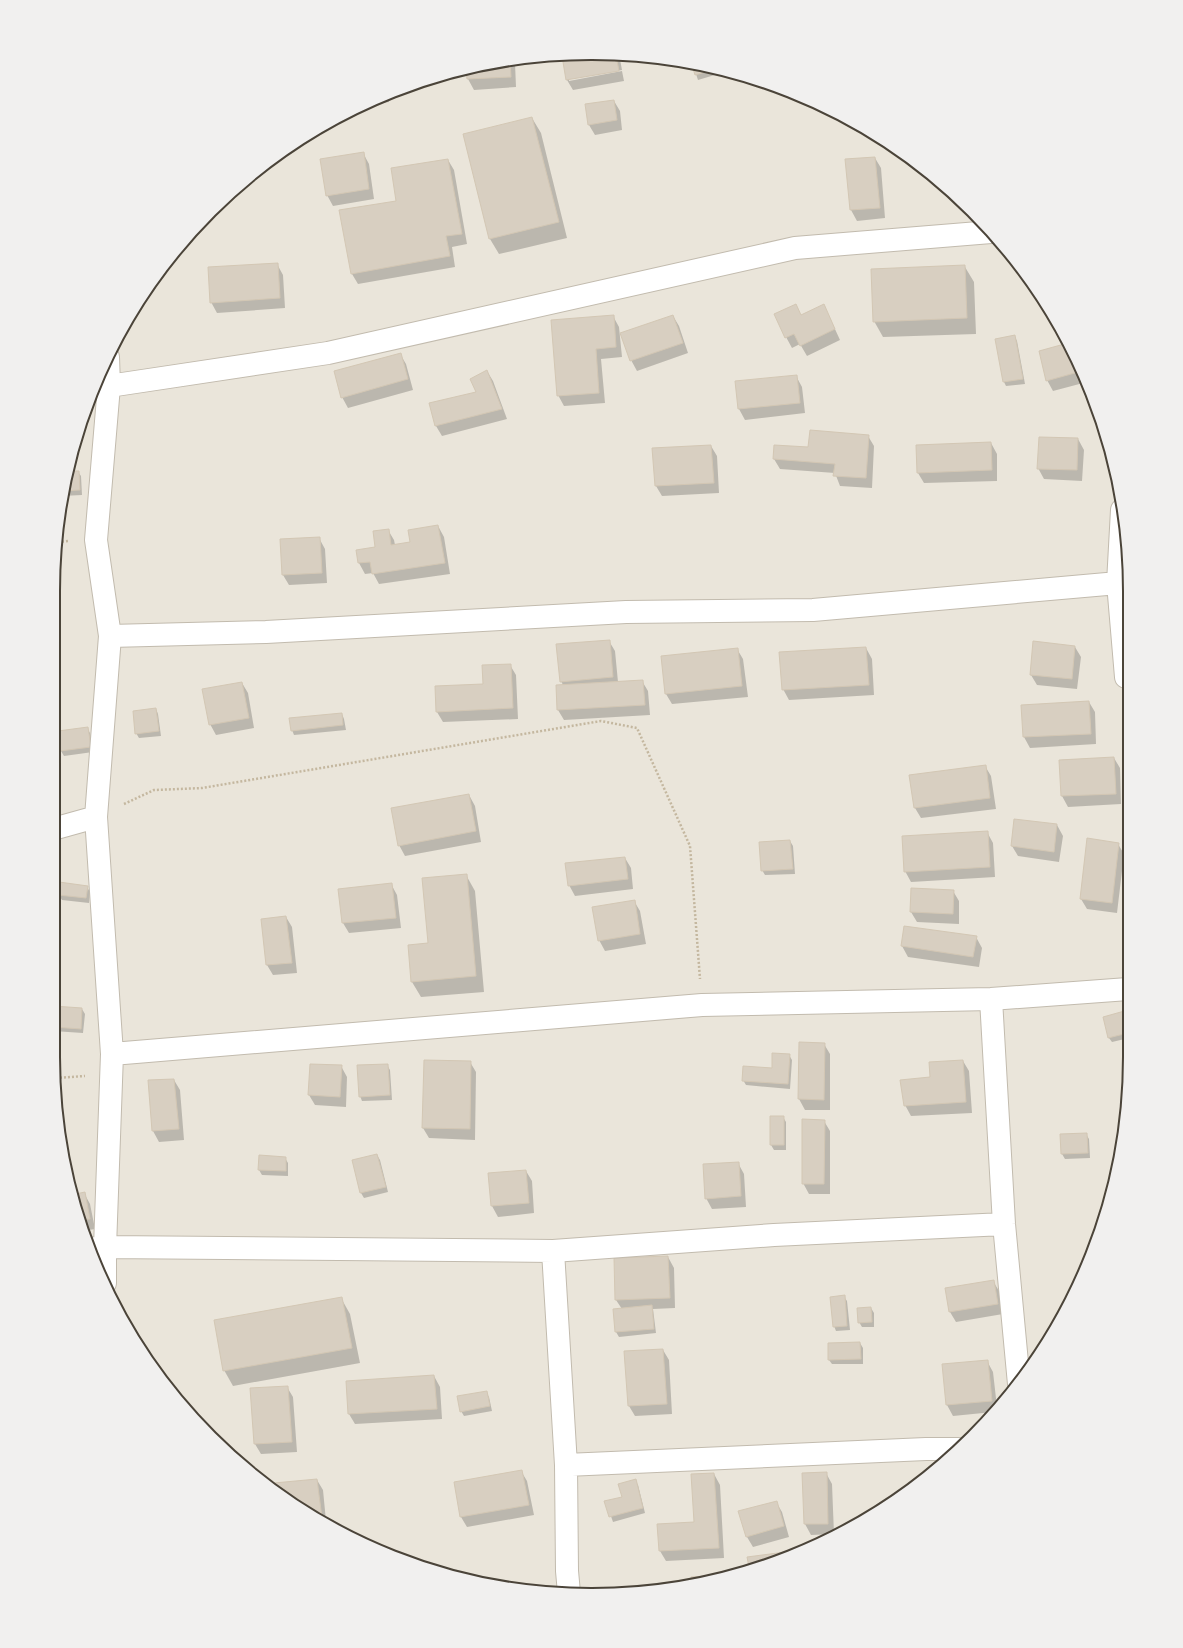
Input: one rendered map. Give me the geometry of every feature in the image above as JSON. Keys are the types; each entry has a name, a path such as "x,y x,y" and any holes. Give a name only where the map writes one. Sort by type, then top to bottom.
{"street":[{"path":"109,386 328,353 795,248 983,233"},
{"path":"99,1258 97,1248 112,1054 96,817 110,636 96,540 109,386 108,370"},
{"path":"1120,542 1118,583 1123,642"},
{"path":"110,636 266,632 626,612 812,610 1118,583"},
{"path":"60,827 96,817"},
{"path":"112,1054 702,1005 991,998 1123,989"},
{"path":"991,998 1004,1224 1018,1373"},
{"path":"97,1248 552,1251 774,1235 1004,1224"},
{"path":"552,1251 566,1465 568,1587"},
{"path":"566,1465 949,1449"}],"path":[{"path":"96,817 154,790 202,788 601,721 637,728 690,846 702,1005"}],"shaded area":[{"path":"557,61 626,61 695,70 729,78 795,100 827,115 857,131 915,170 942,192 991,241 1033,296 1052,326 1068,356 1083,388 1095,421 1113,488 1122,557 1123,592 1122,1091 1113,1160 1105,1194 1083,1260 1068,1292 1052,1322 1013,1380 991,1407 942,1456 887,1498 857,1517 827,1533 795,1548 762,1560 695,1578 626,1587 557,1587 488,1578 454,1570 388,1548 326,1517 268,1478 241,1456 216,1432 192,1407 170,1380 131,1322 100,1260 78,1194 70,1160 61,1091 60,592 61,557 70,488 78,454 100,388 131,326 170,268 192,241 241,192 268,170 326,131 388,100 421,88 488,70 522,65"}],"building":[{"path":"563,61 617,61 619,71 566,80"},
{"path":"510,67 511,77 467,79 467,75"},
{"path":"693,70 705,72 695,75"},
{"path":"614,100 617,120 588,125 585,104"},
{"path":"532,117 559,222 489,239 463,134"},
{"path":"364,152 369,189 326,196 320,159"},
{"path":"875,157 880,208 850,210 845,159"},
{"path":"448,159 462,234 446,236 450,256 351,274 339,210 396,201 391,168"},
{"path":"278,263 280,298 210,303 208,267"},
{"path":"965,265 967,318 873,322 871,269"},
{"path":"796,304 801,315 824,304 835,329 800,346 794,334 785,338 774,314"},
{"path":"614,315 616,347 596,349 599,393 557,396 551,320"},
{"path":"673,315 683,343 630,361 620,333"},
{"path":"1015,335 1023,379 1003,382 995,339"},
{"path":"1062,345 1076,373 1046,381 1039,351"},
{"path":"401,353 408,379 341,398 334,371"},
{"path":"487,370 502,409 435,426 429,403 476,392 470,379"},
{"path":"797,375 800,403 738,409 735,381"},
{"path":"810,430 869,435 866,478 833,476 835,464 773,459 774,445 808,447"},
{"path":"1039,437 1078,438 1077,470 1037,469"},
{"path":"991,442 992,470 917,473 916,445"},
{"path":"711,445 714,483 655,486 652,448"},
{"path":"74,471 79,471 80,490 70,491"},
{"path":"438,525 445,563 372,574 370,562 358,563 356,550 375,547 373,531 389,529 391,545 410,542 408,530"},
{"path":"320,537 322,573 282,575 280,539"},
{"path":"610,640 613,677 560,682 556,644"},
{"path":"1033,641 1075,646 1072,679 1030,675"},
{"path":"866,647 869,685 782,690 779,652"},
{"path":"738,648 742,686 665,694 661,656"},
{"path":"511,664 513,708 436,712 435,686 483,684 482,665"},
{"path":"643,680 645,705 557,710 556,685"},
{"path":"242,682 249,718 209,725 202,689"},
{"path":"1089,701 1091,734 1023,737 1021,705"},
{"path":"156,708 159,731 135,734 133,711"},
{"path":"342,713 343,725 291,731 289,718"},
{"path":"88,727 91,747 60,751 60,731"},
{"path":"1114,757 1116,794 1061,796 1059,760"},
{"path":"986,765 990,798 914,808 909,775"},
{"path":"469,794 476,831 398,846 391,808"},
{"path":"1014,819 1057,824 1054,852 1011,846"},
{"path":"988,831 990,867 904,872 902,836"},
{"path":"1087,838 1119,843 1112,903 1080,899"},
{"path":"790,840 793,869 761,871 759,842"},
{"path":"625,857 628,879 568,886 565,863"},
{"path":"467,874 476,976 411,982 408,945 428,943 422,878"},
{"path":"60,882 88,886 86,898 60,895"},
{"path":"392,883 396,918 342,923 338,889"},
{"path":"911,888 954,890 953,914 910,912"},
{"path":"635,900 640,934 598,941 592,907"},
{"path":"286,916 292,963 266,965 261,919"},
{"path":"904,926 977,936 973,957 901,946"},
{"path":"60,1006 82,1008 81,1029 60,1028"},
{"path":"1123,1011 1123,1034 1108,1038 1103,1017"},
{"path":"799,1042 825,1043 824,1100 798,1099"},
{"path":"772,1053 790,1054 788,1084 742,1081 743,1066 772,1068"},
{"path":"424,1060 471,1061 470,1129 422,1128"},
{"path":"963,1060 966,1102 904,1106 900,1080 930,1077 929,1062"},
{"path":"310,1064 342,1065 340,1097 308,1095"},
{"path":"388,1064 390,1095 359,1097 357,1065"},
{"path":"174,1079 179,1129 152,1131 148,1080"},
{"path":"770,1116 784,1116 784,1145 770,1145"},
{"path":"802,1119 825,1120 824,1184 802,1184"},
{"path":"1087,1133 1088,1153 1061,1154 1060,1134"},
{"path":"377,1154 386,1187 360,1193 352,1160"},
{"path":"259,1155 286,1157 286,1171 258,1170"},
{"path":"739,1162 741,1196 705,1199 703,1164"},
{"path":"526,1170 529,1203 491,1206 488,1173"},
{"path":"85,1192 90,1219 86,1219 78,1194"},
{"path":"668,1256 670,1298 615,1300 614,1258"},
{"path":"994,1280 998,1304 949,1312 945,1288"},
{"path":"845,1295 847,1326 833,1327 830,1297"},
{"path":"342,1297 352,1348 223,1371 214,1320"},
{"path":"652,1305 654,1329 615,1332 613,1309"},
{"path":"871,1307 872,1322 858,1323 857,1308"},
{"path":"860,1342 861,1359 828,1360 828,1343"},
{"path":"663,1349 667,1404 628,1406 624,1351"},
{"path":"988,1360 992,1401 946,1405 942,1364"},
{"path":"434,1375 437,1409 348,1414 346,1381"},
{"path":"288,1386 292,1442 254,1444 250,1388"},
{"path":"487,1391 490,1406 460,1412 457,1396"},
{"path":"522,1470 529,1505 460,1517 454,1482"},
{"path":"827,1472 828,1524 804,1524 802,1473"},
{"path":"714,1473 719,1548 659,1551 657,1524 694,1522 691,1474"},
{"path":"317,1479 322,1514 296,1498 275,1483"},
{"path":"636,1479 643,1508 609,1517 604,1501 622,1497 618,1484"},
{"path":"777,1501 784,1526 746,1537 738,1511"},
{"path":"783,1552 748,1564 747,1557"},
{"path":"703,1576 691,1579 691,1577"}]}
